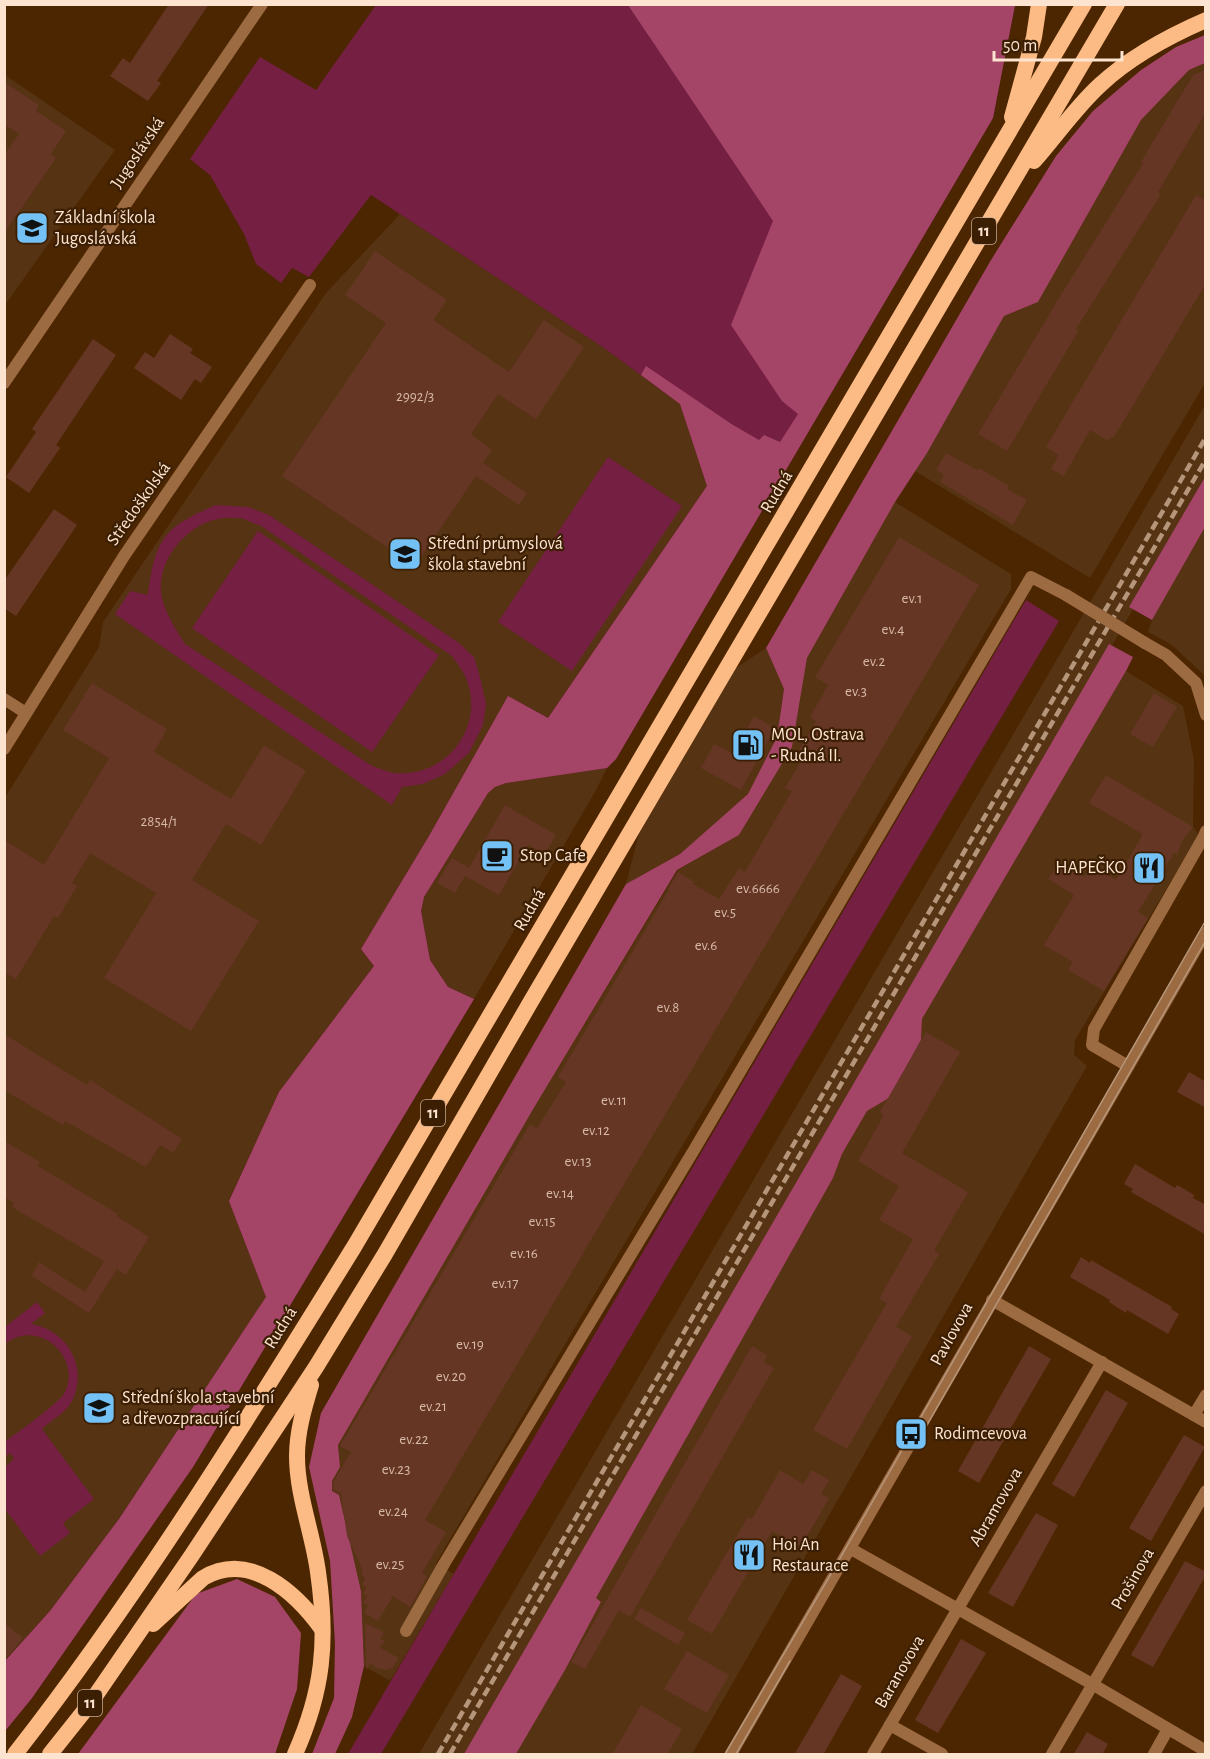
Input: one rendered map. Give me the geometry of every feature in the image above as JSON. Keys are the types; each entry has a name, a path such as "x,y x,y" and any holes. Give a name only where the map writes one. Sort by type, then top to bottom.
{"highway":[{"path":"1005,142 1031,50 1039,4"},
{"name":"Rudná","path":"15,1755 67,1688 169,1539 342,1266 1005,142 1084,4"},
{"name":"11","path":"50,1755 89,1705 192,1555 316,1367 385,1254 1117,4"},
{"path":"1005,196 1101,84 1143,53 1206,20"},
{"path":"295,1755 310,1716 320,1678 322,1630 318,1572 300,1485 297,1458 301,1419 316,1367"},
{"path":"126,1650 195,1584 213,1572 228,1568 254,1572 287,1590 306,1607 322,1630"}],"street":[{"name":"Jugoslávská","path":"4,383 262,4"},
{"name":"Středoškolská","path":"4,749 124,556 310,285"},
{"path":"406,1631 699,1142 1031,576 1166,655 1196,682 1206,715"},
{"path":"4,699 26,713"},
{"path":"1128,1066 1092,1046 1094,1029 1206,831"},
{"name":"Pavlovova","path":"731,1755 1206,932"},
{"path":"992,1300 1206,1422"},
{"name":"Abramovova","path":"958,1608 1102,1362"},
{"path":"1194,1415 1206,1395"},
{"name":"Prošinova","path":"1092,1684 1206,1491"},
{"path":"851,1549 1092,1684 1206,1751"},
{"name":"Baranovova","path":"873,1755 958,1608"},
{"path":"1052,1755 1092,1684"},
{"path":"890,1725 942,1755"},
{"path":"1154,1755 1168,1729"}],"shaded area":[{"path":"376,5 1015,5 993,118 616,759 607,768 506,783 495,787 488,793 424,897 421,911 430,960 448,987 474,999 193,1467 32,1698 5,1731 5,1661 50,1611 119,1519 266,1297 229,1201 279,1092 374,966 361,949 429,836 508,696 548,718 707,486 680,404 604,348 371,195 309,277 292,268 281,283 256,264 244,234 210,175 190,159 260,57 316,90"},
{"path":"628,5 1015,5 993,118 616,759 607,768 506,783 495,787 488,793 424,897 421,911 430,960 448,987 474,999 193,1467 32,1698 5,1731 5,1661 50,1611 119,1519 266,1297 229,1201 279,1092 374,966 361,949 429,836 508,696 548,718 707,486 680,404 641,375 646,366 759,440 764,435 780,442 798,414 782,401 731,325 773,221"},
{"path":"1205,35 1205,63 1189,70 1141,120 1038,302 1004,316 807,658 792,747 739,835 677,870 535,1106 338,1445 340,1467 332,1481 332,1491 339,1495 361,1591 364,1666 352,1717 335,1754 312,1754 334,1698 335,1644 330,1561 309,1467 321,1413 626,884 680,854 748,794 777,737 784,689 766,648 991,260 1056,156 1093,111 1141,70 1176,47"},
{"path":"1205,63 1205,383 1090,578 915,471 1004,316 1038,302 1141,120 1189,70"},
{"name":"Základní škola Jugoslávská","path":"5,75 115,150 5,305"},
{"path":"400,214 604,348 680,404 707,486 548,718 508,696 429,836 361,949 374,966 279,1092 229,1200 266,1297 119,1519 50,1611 5,1661 4,799 99,647 103,622 326,293"},
{"path":"1205,405 1205,486 466,1754 419,1754"},
{"path":"608,457 682,506 572,671 498,622"},
{"path":"1205,477 1205,527 1152,620 1129,607"},
{"path":"895,502 1011,574 1011,589 436,1563 454,1574 390,1681 364,1666 361,1591 332,1491 332,1481 340,1467 338,1445 535,1106 678,870 739,835 792,747 807,658"},
{"path":"216,505 248,507 269,515 459,643 474,657 486,704 483,725 469,753 445,774 423,784 402,787 392,805 115,614 130,591 148,595 154,560 165,537 184,520","holes":["241,518 261,526 452,656 465,676 470,694 471,712 458,744 446,757 431,767 414,772 395,773 372,766 185,644 162,598 163,572 175,548 194,529 218,519"]},
{"path":"1205,527 1205,679 1204,675 1172,645 1148,632 1152,620"},
{"path":"258,531 439,655 372,752 192,628"},
{"path":"1026,600 1059,621 381,1754 348,1754"},
{"path":"1109,644 1133,657 1126,671 922,1019 921,1040 889,1098 867,1111 842,1154 833,1178 596,1598 601,1602 565,1670 516,1754 464,1754"},
{"path":"766,648 784,689 777,737 748,794 680,854 626,884 639,834 736,668"},
{"path":"1126,671 1183,706 1194,760 1193,827 1199,835 1075,1040 1074,1055 1087,1066 692,1754 516,1754 601,1602 595,1599 833,1178 842,1154 867,1111 889,1098 921,1040 922,1019"},
{"path":"607,768 474,999 448,987 430,960 421,911 424,897 488,793 495,787 506,783"},
{"path":"37,1302 45,1313 31,1324 55,1334 64,1342 76,1363 78,1375 77,1388 72,1401 62,1413 42,1429 94,1499 63,1523 70,1533 40,1556 5,1509 5,1467 14,1459 10,1453 5,1457 5,1442 61,1397 69,1379 68,1367 63,1355 44,1339 32,1335 18,1337 5,1344 5,1327"},
{"path":"237,1579 275,1597 301,1633 297,1689 275,1754 78,1754 196,1594"}],"building":[{"path":"169,4 209,4 157,81 161,83 148,101 110,76 123,58 130,63"},
{"path":"1206,70 1206,112 1158,192 1161,194 1076,329 1079,330 1007,451 978,434 1143,163 1141,162 1193,75"},
{"path":"4,82 39,105 36,111 66,131 51,154 56,158 4,233 4,155 19,134 4,124"},
{"path":"1196,195 1206,201 1206,283 1114,437 1107,440 1090,430 1064,476 1051,469 1059,455 1046,447"},
{"path":"375,251 447,300 433,320 509,372 544,320 584,347 536,419 498,394 471,434 492,450 483,463 527,493 519,505 476,476 415,566 282,476 386,323 345,295"},
{"path":"170,334 193,349 190,353 212,367 201,383 195,379 181,400 134,368 145,352 154,358"},
{"path":"93,339 116,355 56,445 60,448 29,493 6,477 36,432 32,429"},
{"path":"946,453 977,470 979,468 1009,486 1007,489 1027,500 1013,525 940,482 944,475 936,470"},
{"path":"54,509 77,525 16,616 4,608 4,581"},
{"path":"899,537 979,585 425,1520 446,1532 422,1573 427,1577 410,1607 393,1596 378,1621 364,1613 368,1606 363,1603 367,1596 363,1594 366,1587 362,1585 365,1578 361,1575 363,1571 347,1536 341,1494 333,1489 333,1482 351,1452 340,1446 530,1124 537,1128 566,1082 558,1077 678,872 719,899 739,868 745,872 792,791 785,788 804,756 798,752 816,721 810,717 828,685 815,677"},
{"path":"92,683 167,729 154,752 231,799 264,745 306,771 261,845 226,824 192,880 259,921 191,1031 104,978 156,893 90,853 72,883 77,886 58,918 54,916 16,979 4,972 4,840 44,865 109,758 63,730"},
{"path":"1154,693 1177,707 1153,747 1130,734"},
{"path":"754,716 775,728 741,790 701,768 714,744 733,754"},
{"path":"1106,775 1193,827 1182,841 1177,855 1174,853 1138,912 1148,918 1104,991 1068,970 1073,962 1044,945 1074,895 1048,879 1059,862 1085,877 1091,866 1116,880 1143,834 1089,803"},
{"path":"505,805 556,835 545,854 528,845 499,895 465,876 455,893 437,883 452,858 469,868"},
{"path":"926,1032 960,1052 902,1153 968,1192 934,1251 939,1254 896,1327 912,1336 847,1449 813,1430 887,1303 879,1299 913,1239 879,1220 899,1186 858,1161 884,1115 880,1112"},
{"path":"4,1034 87,1085 90,1080 182,1139 173,1153 160,1145 146,1167 65,1121 63,1125 4,1090"},
{"path":"1189,1072 1206,1082 1206,1108 1177,1092"},
{"path":"4,1141 40,1162 38,1166 118,1214 116,1216 149,1237 126,1275 117,1269 89,1313 32,1276 39,1262 85,1292 104,1261 12,1207 14,1203 4,1197"},
{"path":"1135,1164 1175,1188 1177,1185 1186,1190 1194,1195 1193,1198 1206,1205 1206,1235 1131,1192 1133,1189 1124,1184"},
{"path":"1081,1257 1090,1263 1091,1260 1172,1307 1171,1309 1179,1314 1168,1334 1127,1310 1126,1313 1109,1302 1110,1300 1070,1277"},
{"path":"752,1346 767,1355 764,1362 774,1368 630,1617 619,1610 585,1669 571,1662"},
{"path":"1029,1346 1051,1359 979,1483 958,1471"},
{"path":"1106,1390 1128,1403 1074,1497 1052,1484"},
{"path":"1184,1435 1205,1447 1151,1541 1129,1528"},
{"path":"780,1470 803,1484 812,1470 829,1480 821,1494 829,1498 801,1547 772,1531 712,1634 687,1620 748,1517 752,1519"},
{"path":"1036,1513 1058,1525 1013,1607 988,1593"},
{"path":"1185,1561 1206,1572 1206,1575 1153,1667 1131,1655"},
{"path":"641,1608 685,1633 678,1645 634,1619"},
{"path":"4,1623 23,1638 4,1661"},
{"path":"365,1623 384,1632 380,1639 385,1641 380,1648 399,1658 392,1668 386,1670 377,1668 371,1663 366,1670"},
{"path":"961,1639 986,1653 938,1733 915,1720"},
{"path":"687,1651 729,1675 707,1713 664,1689"},
{"path":"841,1674 862,1686 823,1755 794,1755"},
{"path":"641,1705 682,1729 667,1755 612,1755"},
{"path":"1087,1732 1108,1744 1102,1755 1073,1755"}],"tram line":[{"path":"725,1754 835,1567 1206,920"},
{"path":"924,1430 1206,940"},
{"path":"736,1754 790,1661"}],"railway":[{"path":"438,1754 1206,437"},
{"path":"450,1754 1206,459"}],"place":[{"name":"Základní škola Jugoslávská","path":"32,228"},
{"name":"Střední průmyslová škola stavební","path":"405,554"},
{"name":"MOL, Ostrava - Rudná II.","path":"748,745"},
{"name":"Stop Cafe","path":"497,856"},
{"name":"HAPEČKO","path":"1149,868"},
{"name":"Střední škola stavební a dřevozpracující","path":"99,1408"},
{"name":"Rodimcevova","path":"911,1434"},
{"name":"Hoi An Restaurace","path":"749,1555"}]}
